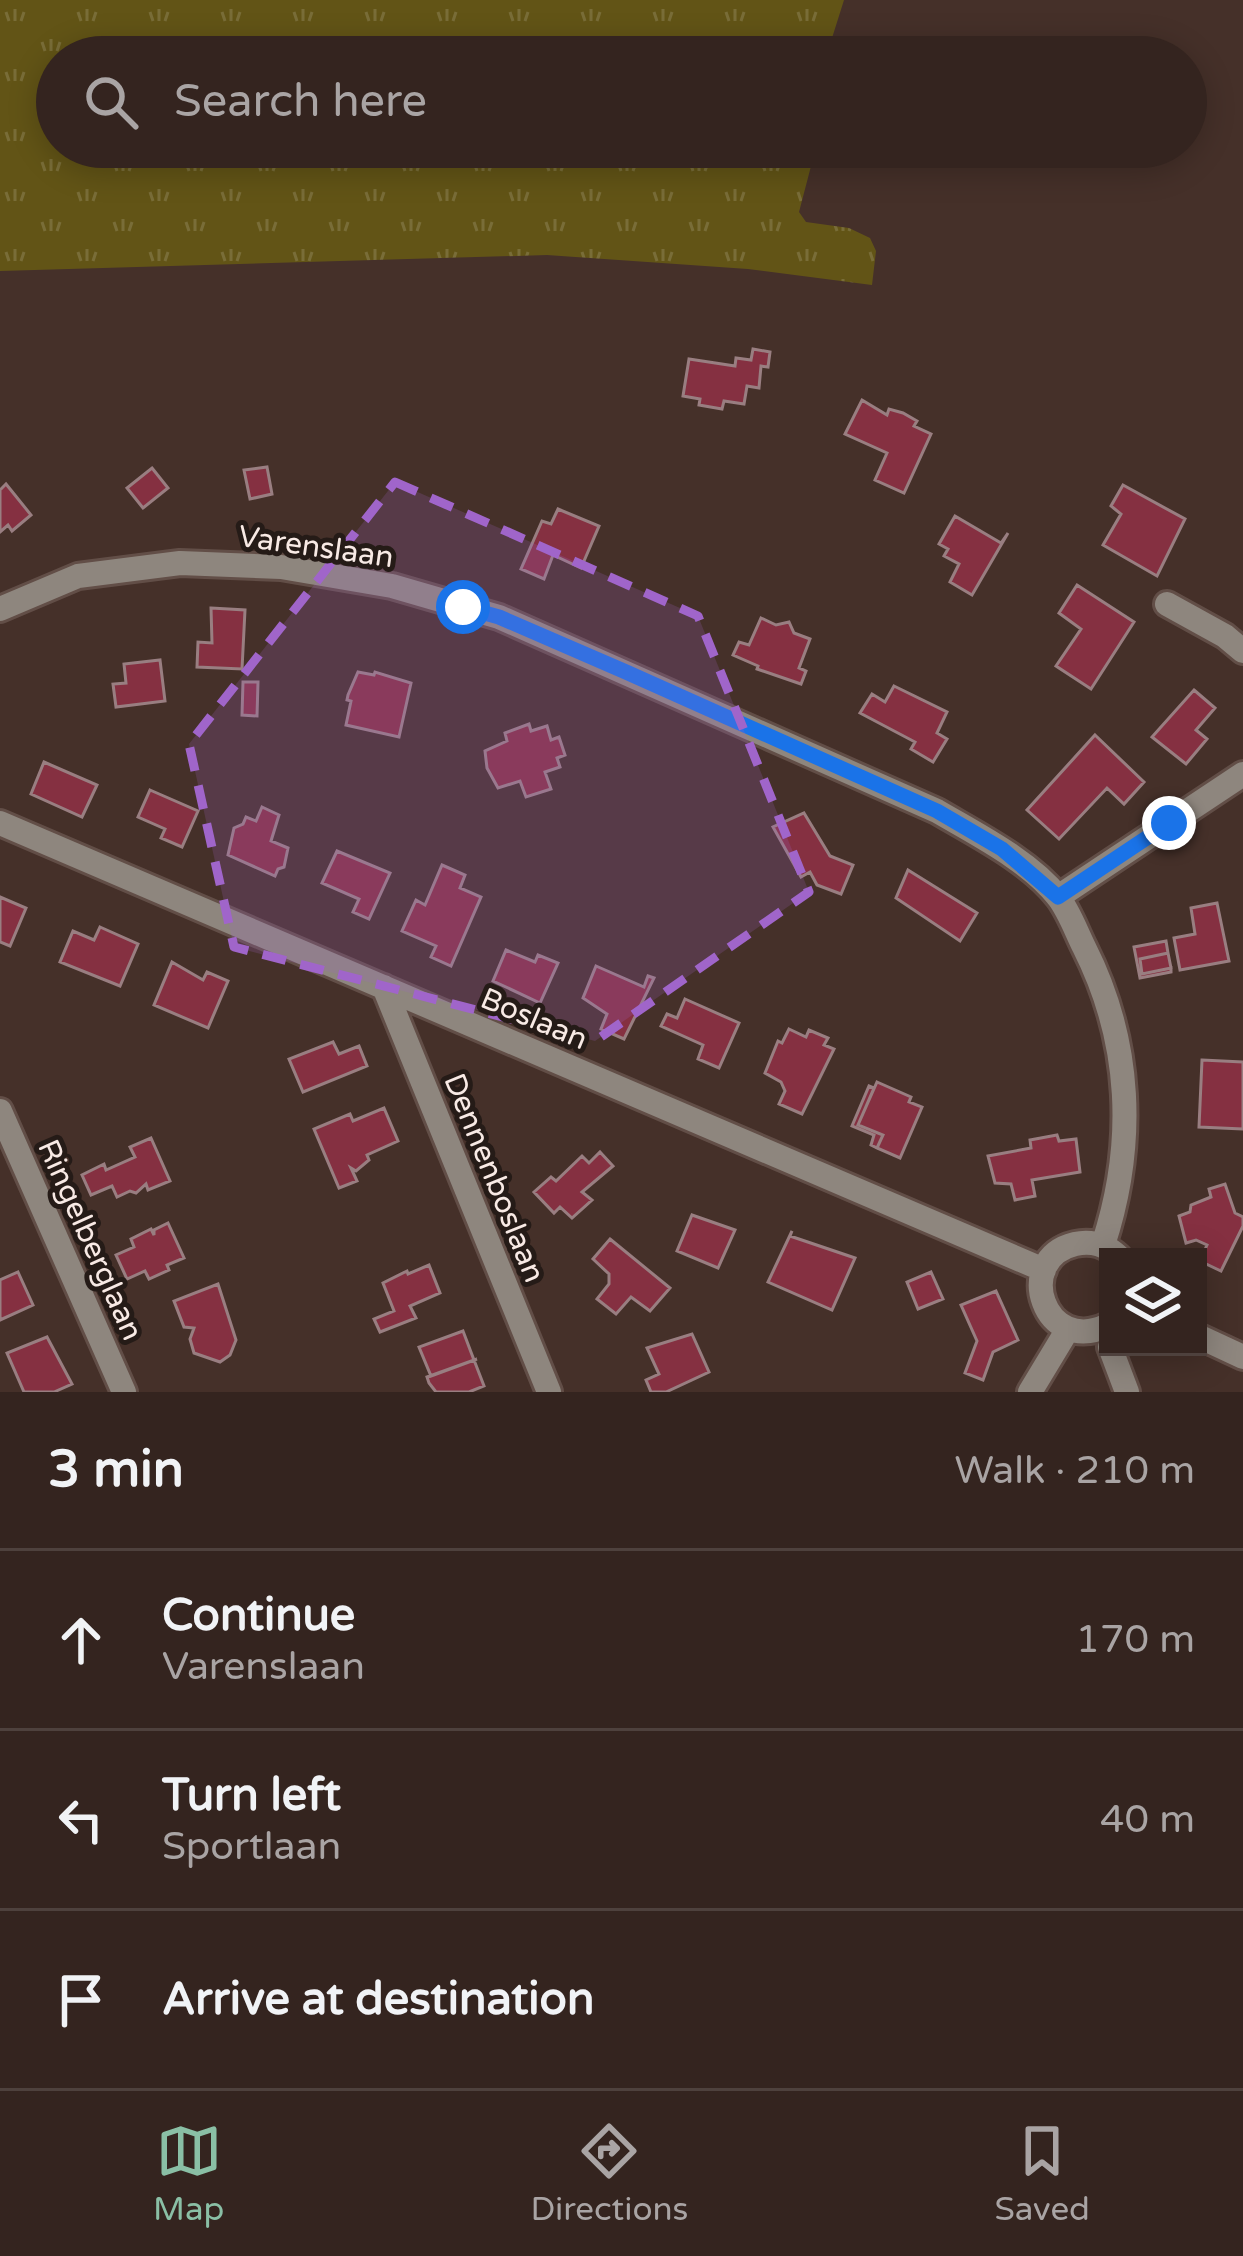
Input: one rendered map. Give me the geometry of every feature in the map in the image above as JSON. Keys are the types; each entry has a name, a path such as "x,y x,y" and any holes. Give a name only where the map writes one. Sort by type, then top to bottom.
{"street":[{"name":"Varenslaan","path":"0,609 79,576 180,563 281,567 392,586 499,617 917,801 1002,849 1058,897 1098,976 1118,1035 1127,1098 1111,1248"},
{"path":"1168,604 1243,651"},
{"path":"1058,897 1243,774"},
{"name":"Boslaan","path":"0,824 1043,1270"},
{"name":"Dennenboslaan","path":"384,987 549,1392"},
{"name":"Ringelberglaan","path":"0,1112 124,1392"},
{"path":"1099,1335 1056,1322 1044,1305 1040,1284 1051,1257 1068,1245 1088,1242 1103,1248"},
{"path":"1030,1392 1069,1329"},
{"path":"1207,1340 1243,1357"},
{"path":"1114,1356 1127,1392"}],"highlighted area":[{"path":"395,482 698,616 809,892 595,1041 234,947 189,744"}],"green space":[{"path":"0,0 844,0 833,36 36,36 36,168 811,168 799,212 806,222 849,228 870,238 876,251 872,285 748,269 547,255 0,271"}],"building":[{"path":"753,349 770,352 768,367 761,366 759,388 747,386 744,404 724,401 722,409 683,396 689,359 735,366 736,358 751,360"},
{"path":"862,400 887,415 889,409 903,413 917,421 914,426 931,434 904,493 875,480 887,453 845,434"},
{"path":"267,467 272,494 250,499 244,470"},
{"path":"152,468 168,488 143,508 127,488"},
{"path":"6,484 31,515 12,531 8,525 0,532 0,490"},
{"path":"1123,485 1185,519 1157,576 1103,545 1121,514 1111,506"},
{"path":"558,509 599,526 581,568 553,555 544,579 521,569 542,521 551,524"},
{"path":"955,516 1001,543 1008,533 972,595 950,582 959,564 944,556 948,549 939,544"},
{"path":"1077,585 1134,622 1091,689 1056,666 1081,629 1059,613"},
{"path":"211,608 245,610 242,669 197,667 198,642 212,643"},
{"path":"761,618 776,625 789,622 794,633 810,639 799,668 806,671 801,684 733,655 739,642 749,645"},
{"path":"160,660 165,701 116,707 113,684 126,683 124,664"},
{"path":"358,672 411,683 399,737 346,725 348,695"},
{"path":"243,682 258,682 257,716 242,715"},
{"path":"894,686 947,712 937,733 947,739 933,762 911,749 915,742 860,713 872,694 885,702"},
{"path":"1194,690 1215,708 1196,730 1207,739 1186,764 1152,737"},
{"path":"529,724 531,731 547,726 551,740 559,737 565,755 557,758 560,767 545,772 551,789 526,797 520,781 498,788 487,768 485,751 507,741 505,733"},
{"path":"1095,735 1144,782 1124,804 1107,788 1059,839 1027,810"},
{"path":"44,762 97,785 82,817 31,794"},
{"path":"150,790 198,811 182,847 161,838 165,829 138,817"},
{"path":"262,807 279,815 271,841 288,848 284,867 275,876 228,855 234,828 246,817 256,821"},
{"path":"804,813 830,856 853,865 841,894 817,885 810,872 801,877 773,827"},
{"path":"337,851 390,873 369,919 353,912 359,899 322,883"},
{"path":"442,865 465,875 460,888 481,897 451,966 431,957 436,946 402,931 416,900 425,905"},
{"path":"908,870 977,913 960,941 896,898"},
{"path":"0,897 26,908 10,946 0,942"},
{"path":"1217,903 1229,961 1180,970 1174,938 1195,934 1191,908"},
{"path":"100,927 138,944 120,986 60,962 73,931 94,940"},
{"path":"1166,941 1168,953 1140,959 1142,974 1171,968 1171,972 1140,978 1134,947"},
{"path":"506,950 535,962 538,955 558,963 540,1003 493,981"},
{"path":"1168,953 1171,968 1142,974 1140,959"},
{"path":"172,962 203,980 207,972 228,981 208,1028 154,1005"},
{"path":"596,966 644,987 648,976 654,978 624,1039 601,1029 607,1014 583,998"},
{"path":"685,999 739,1023 719,1068 698,1059 703,1045 661,1026 667,1014 677,1018"},
{"path":"789,1029 806,1037 809,1030 828,1038 824,1045 834,1049 802,1114 779,1104 785,1091 781,1082 765,1073 778,1041 782,1043"},
{"path":"333,1042 339,1054 359,1046 367,1066 303,1092 289,1059"},
{"path":"1202,1060 1243,1062 1243,1129 1199,1127"},
{"path":"877,1082 922,1107 900,1158 877,1148 883,1135 858,1125"},
{"path":"869,1086 874,1088 858,1125 883,1135 877,1148 871,1145 874,1135 852,1126"},
{"path":"384,1108 398,1141 367,1155 369,1160 356,1171 351,1168 357,1181 339,1188 314,1129 350,1114 353,1121"},
{"path":"1057,1135 1059,1141 1076,1139 1080,1172 1032,1180 1035,1196 1015,1200 1011,1184 995,1183 988,1156 1031,1148 1030,1140"},
{"path":"151,1138 170,1181 148,1190 146,1184 136,1193 117,1197 112,1186 91,1195 82,1175 135,1157 130,1147"},
{"path":"600,1152 613,1166 582,1192 592,1200 572,1218 560,1207 554,1213 534,1192 551,1177 556,1181 582,1156 589,1163"},
{"path":"1225,1184 1235,1213 1243,1217 1221,1271 1207,1264 1207,1245 1196,1240 1186,1243 1179,1216 1211,1197 1209,1189"},
{"path":"692,1215 735,1230 718,1268 677,1251"},
{"path":"168,1223 184,1258 149,1279 145,1271 127,1279 116,1255 134,1247 131,1239 151,1229 154,1235 154,1230"},
{"path":"792,1231 790,1236 855,1258 832,1310 768,1282"},
{"path":"610,1239 670,1288 650,1311 631,1297 616,1314 597,1299 609,1284 609,1274 593,1259"},
{"path":"429,1265 440,1293 410,1306 416,1318 380,1332 374,1319 394,1311 383,1283"},
{"path":"18,1272 33,1305 0,1320 0,1280"},
{"path":"931,1272 943,1299 918,1309 907,1282"},
{"path":"218,1284 236,1340 230,1355 220,1362 194,1353 190,1339 194,1328 184,1327 174,1301"},
{"path":"996,1291 1018,1340 993,1352 983,1380 965,1373 977,1341 961,1305"},
{"path":"463,1331 477,1359 431,1376 419,1347"},
{"path":"692,1334 709,1372 666,1392 651,1392 646,1380 659,1374 647,1348"},
{"path":"47,1337 72,1384 54,1392 24,1392 7,1353"},
{"path":"474,1360 484,1386 469,1392 436,1392 429,1383 427,1377"}],"route":[{"path":"463,607 499,617 937,811 1002,849 1058,897 1169,823"}]}
